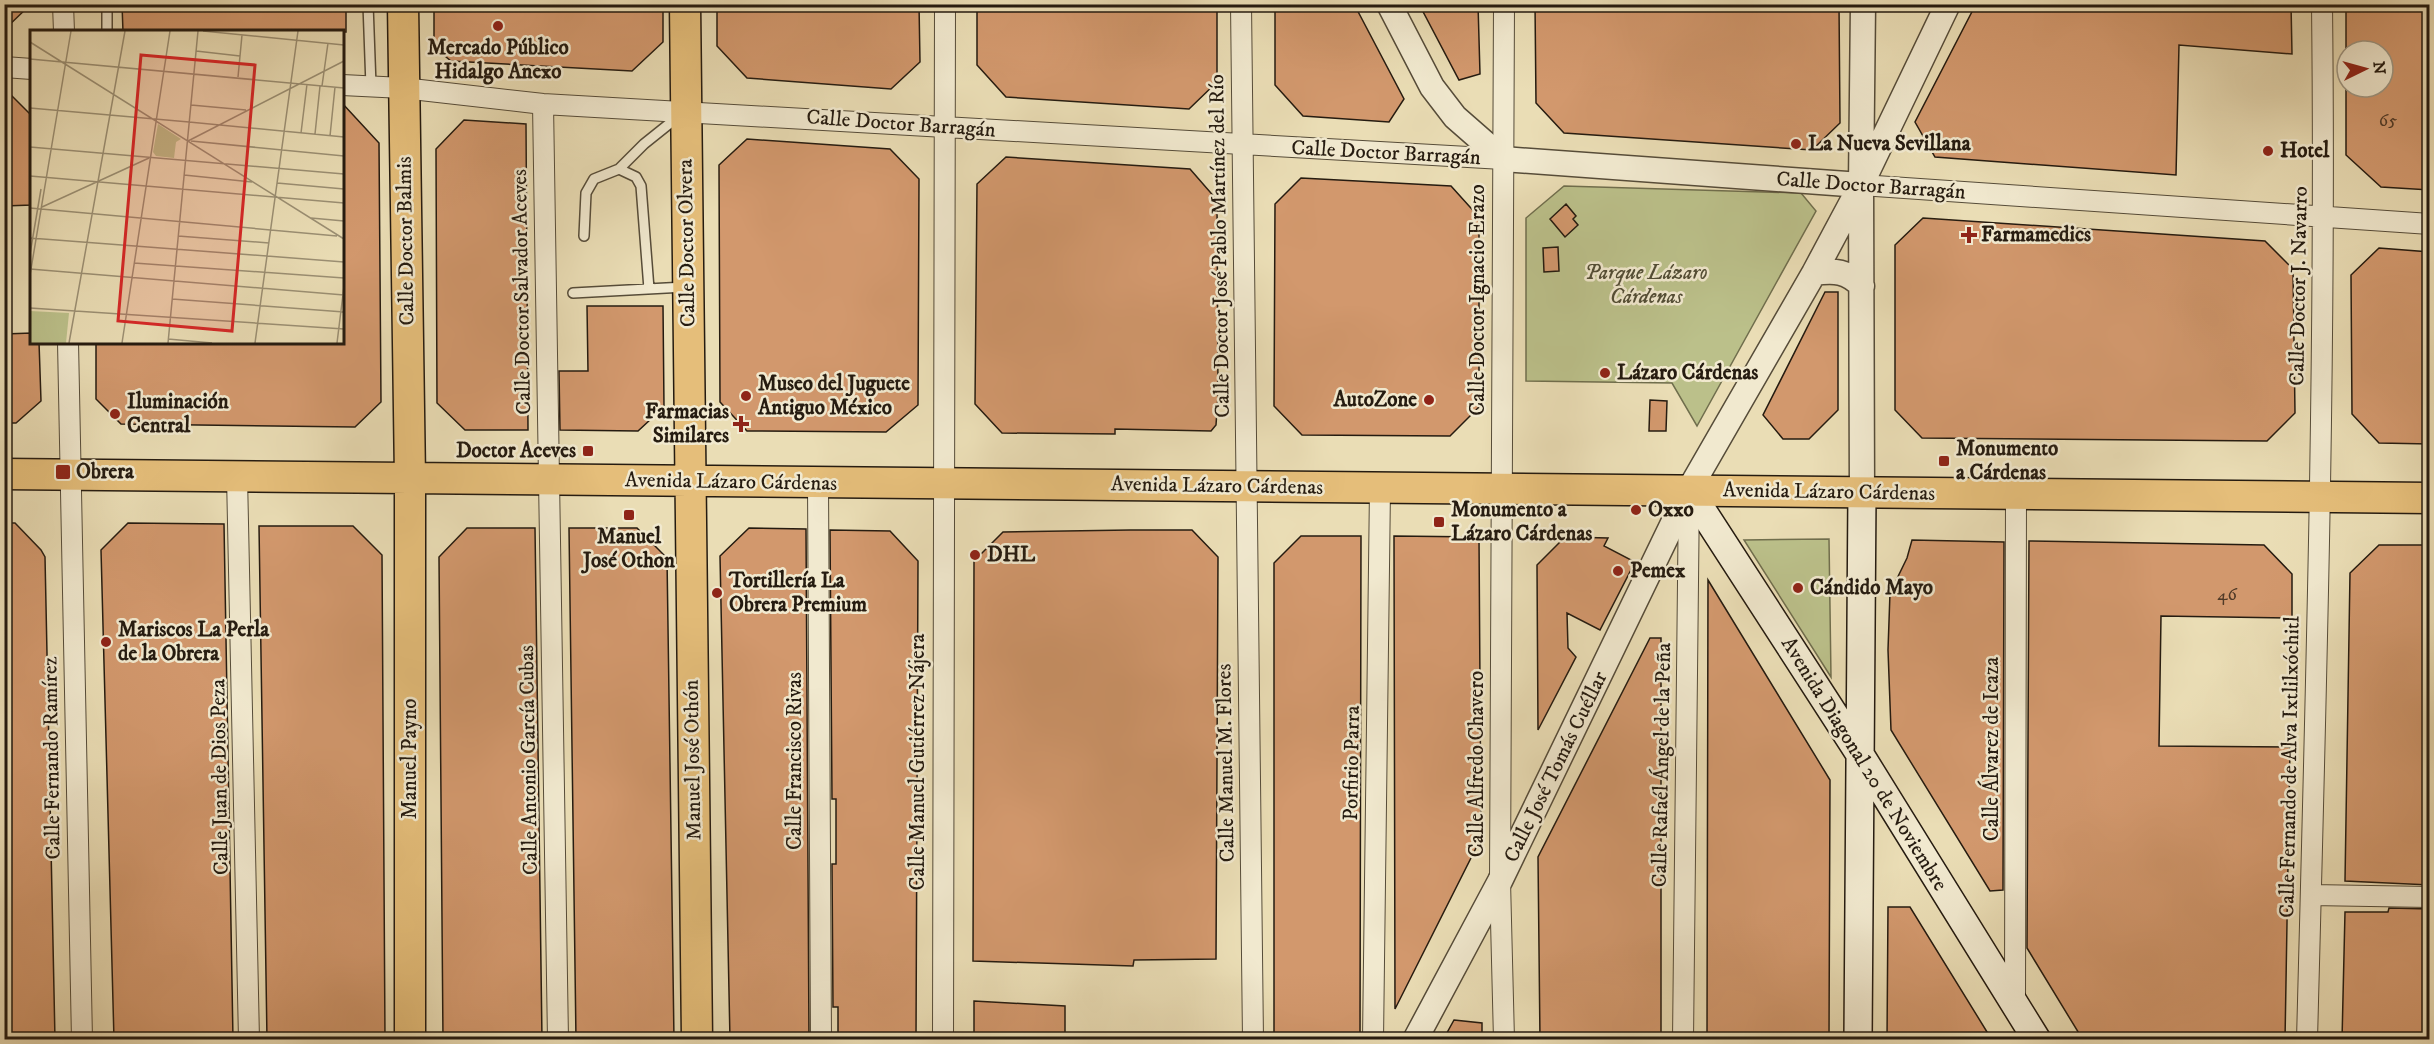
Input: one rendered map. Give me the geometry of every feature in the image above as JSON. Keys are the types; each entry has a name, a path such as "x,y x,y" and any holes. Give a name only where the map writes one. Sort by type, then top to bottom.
{"main road":[{"name":"Calle Doctor Balmis","path":"403,4 410,478"},
{"name":"Calle Doctor Olvera","path":"685,4 690,481"},
{"name":"Avenida Lázaro Cárdenas","path":"4,474 2430,498"},
{"name":"Manuel Payno","path":"410,478 410,1040"},
{"name":"Manuel José Othón","path":"690,481 697,1040"},
{"name":"Avenida Diagonal 20 de Noviembre","path":"1689,490 1861,756 2037,1040"},
{"path":"1858,1040 1862,492"}],"street":[{"path":"63,4 63,30"},
{"name":"Calle Manuel Gutiérrez Nájera","path":"943,1040 945,4"},
{"name":"Calle Doctor José Pablo Martínez del Río","path":"1241,4 1247,486"},
{"path":"1389,4 1432,87 1455,117 1503,159"},
{"name":"Calle Doctor Ignacio Erazo","path":"1501,489 1504,4"},
{"path":"1862,492 1863,4"},
{"name":"Calle José Tomás Cuéllar","path":"1415,1040 1500,881 1689,490 1814,273 1861,185 1948,4"},
{"name":"Calle Doctor J. Navarro","path":"2321,497 2325,218 2322,4"},
{"path":"4,67 30,69"},
{"name":"Calle Doctor Barragán","path":"344,85 403,88 543,104 1503,159 2430,224"},
{"name":"Calle Doctor Salvador Aceves","path":"543,104 549,480"},
{"path":"1814,273 1844,272 1862,286"},
{"name":"Calle Fernando Ramírez","path":"68,344 82,1040"},
{"name":"Calle Juan de Dios Peza","path":"237,477 249,1040"},
{"name":"Calle Antonio García Cubas","path":"549,480 558,1040"},
{"name":"Calle Francisco Rivas","path":"818,483 821,1040"},
{"name":"Calle Manuel M. Flores","path":"1247,486 1253,1040"},
{"name":"Porfirio Parra","path":"1373,1040 1380,488"},
{"name":"Calle Alfredo Chavero","path":"1501,489 1500,881 1504,1040"},
{"name":"Calle Rafaél Ángel de la Peña","path":"1683,1040 1689,490"},
{"name":"Calle Álvarez de Icaza","path":"2015,1004 2016,494"},
{"name":"Calle Fernando de Alva Ixtlilxóchitl","path":"2307,1040 2321,497"},
{"path":"2311,895 2430,897"}],"lane":[{"path":"107,4 107,30"},
{"path":"368,4 371,86"},
{"path":"584,236 586,193 594,179 619,169 644,144 686,111"},
{"path":"619,169 636,177 641,186 649,289"},
{"path":"573,293 687,287"}],"green space":[{"name":"Parque Lázaro Cárdenas","path":"1564,186 1801,193 1816,211 1697,426 1672,383 1526,381 1526,218"},
{"path":"1829,539 1831,677 1744,540"}],"building":[{"path":"4,4 31,4 4,30"},
{"path":"122,4 346,4 346,32 344,30 123,30"},
{"path":"434,4 663,4 663,42 632,71 451,61 434,47"},
{"path":"717,4 919,4 920,62 891,89 747,78 717,46"},
{"path":"977,4 1217,4 1217,82 1189,109 1006,97 977,65"},
{"path":"1275,4 1354,4 1404,99 1389,122 1303,116 1275,85"},
{"path":"1419,4 1478,4 1480,74 1459,80"},
{"path":"1535,4 1839,4 1840,123 1812,150 1564,133 1536,103"},
{"path":"1976,4 2291,4 2292,54 2179,45 2176,175 1935,157 1915,122"},
{"path":"2346,4 2430,4 2430,190 2381,187 2346,155 2346,99 2395,99 2395,39 2346,39"},
{"path":"4,88 30,114 30,205 4,206"},
{"path":"344,105 379,143 381,402 355,427 121,424 96,399 96,344 344,344"},
{"path":"464,120 526,124 528,430 465,430 437,403 436,149"},
{"path":"747,139 890,149 919,179 918,405 886,432 747,431 720,402 719,165"},
{"path":"1006,157 1190,169 1217,200 1218,396 1216,425 1211,431 1115,429 1115,434 1002,433 975,404 977,184"},
{"path":"1301,178 1451,186 1479,217 1479,407 1450,436 1302,435 1274,406 1275,204"},
{"path":"1566,204 1576,216 1573,219 1578,225 1565,237 1550,219"},
{"path":"1923,218 2265,241 2293,269 2295,413 2267,441 1922,438 1895,410 1895,245"},
{"path":"1558,247 1559,271 1544,272 1543,248"},
{"path":"2379,248 2430,252 2430,444 2379,443 2352,414 2351,275"},
{"path":"1825,292 1838,292 1838,410 1809,439 1783,439 1763,415"},
{"path":"587,306 663,306 664,407 638,431 560,430 559,371 588,371"},
{"path":"30,333 30,344 39,344 41,401 16,423 4,423 4,334"},
{"path":"1650,400 1667,401 1666,431 1649,431"},
{"path":"4,523 15,523 45,557 55,1040 4,1040"},
{"path":"128,523 224,524 233,1040 114,1040 101,550"},
{"path":"259,526 353,526 382,555 385,1040 267,1040"},
{"path":"467,528 535,528 542,1040 443,1040 439,557"},
{"path":"569,528 637,528 667,558 674,1040 576,1040"},
{"path":"749,528 806,529 809,1040 730,1040 720,556"},
{"path":"830,530 890,531 918,561 916,1040 838,1040 838,1007 833,1007 832,864 836,864 836,799 832,799"},
{"path":"1192,530 1218,557 1216,959 1134,960 1133,966 973,961 974,561 1003,532"},
{"path":"1301,536 1361,536 1360,1040 1274,1040 1274,563"},
{"path":"1394,536 1479,537 1481,838 1395,1009"},
{"path":"1565,537 1608,538 1604,546 1635,562 1600,630 1567,613 1568,648 1576,657 1538,730 1537,565"},
{"path":"1912,540 2004,542 2003,890 1990,891 1891,730 1888,650 1890,593 1907,558"},
{"path":"2029,541 2264,545 2292,574 2292,618 2161,616 2159,746 2290,747 2285,1040 2083,1040 2027,948"},
{"path":"2379,545 2430,545 2430,885 2345,881 2350,573"},
{"path":"1708,580 1830,780 1829,1040 1707,1040"},
{"path":"1650,638 1661,638 1661,1040 1540,1040 1538,857"},
{"path":"1888,907 1910,907 1992,1040 1887,1040"},
{"path":"2389,908 2430,909 2430,1040 2342,1040 2345,912 2388,912"},
{"path":"974,1001 1065,1006 1065,1040 974,1040"},
{"path":"1454,1020 1482,1023 1482,1040 1443,1040"}],"place":[{"name":"Mercado Público Hidalgo Anexo","path":"498,26"},
{"name":"La Nueva Sevillana","path":"1796,144"},
{"name":"Hotel","path":"2268,151"},
{"name":"Farmamedics","path":"1969,235"},
{"name":"Lázaro Cárdenas","path":"1605,373"},
{"name":"Museo del Juguete Antiguo México","path":"746,396"},
{"name":"AutoZone","path":"1429,400"},
{"name":"Iluminación Central","path":"115,414"},
{"name":"Farmacias Similares","path":"741,424"},
{"name":"Doctor Aceves","path":"588,451"},
{"name":"Monumento a Cárdenas","path":"1944,461"},
{"name":"Obrera","path":"63,472"},
{"name":"Oxxo","path":"1636,510"},
{"name":"Manuel José Othon","path":"629,515"},
{"name":"Monumento a Lázaro Cárdenas","path":"1439,522"},
{"name":"DHL","path":"975,555"},
{"name":"Pemex","path":"1618,571"},
{"name":"Cándido Mayo","path":"1798,588"},
{"name":"Tortillería La Obrera Premium","path":"717,593"},
{"name":"Mariscos La Perla de la Obrera","path":"106,642"}]}
